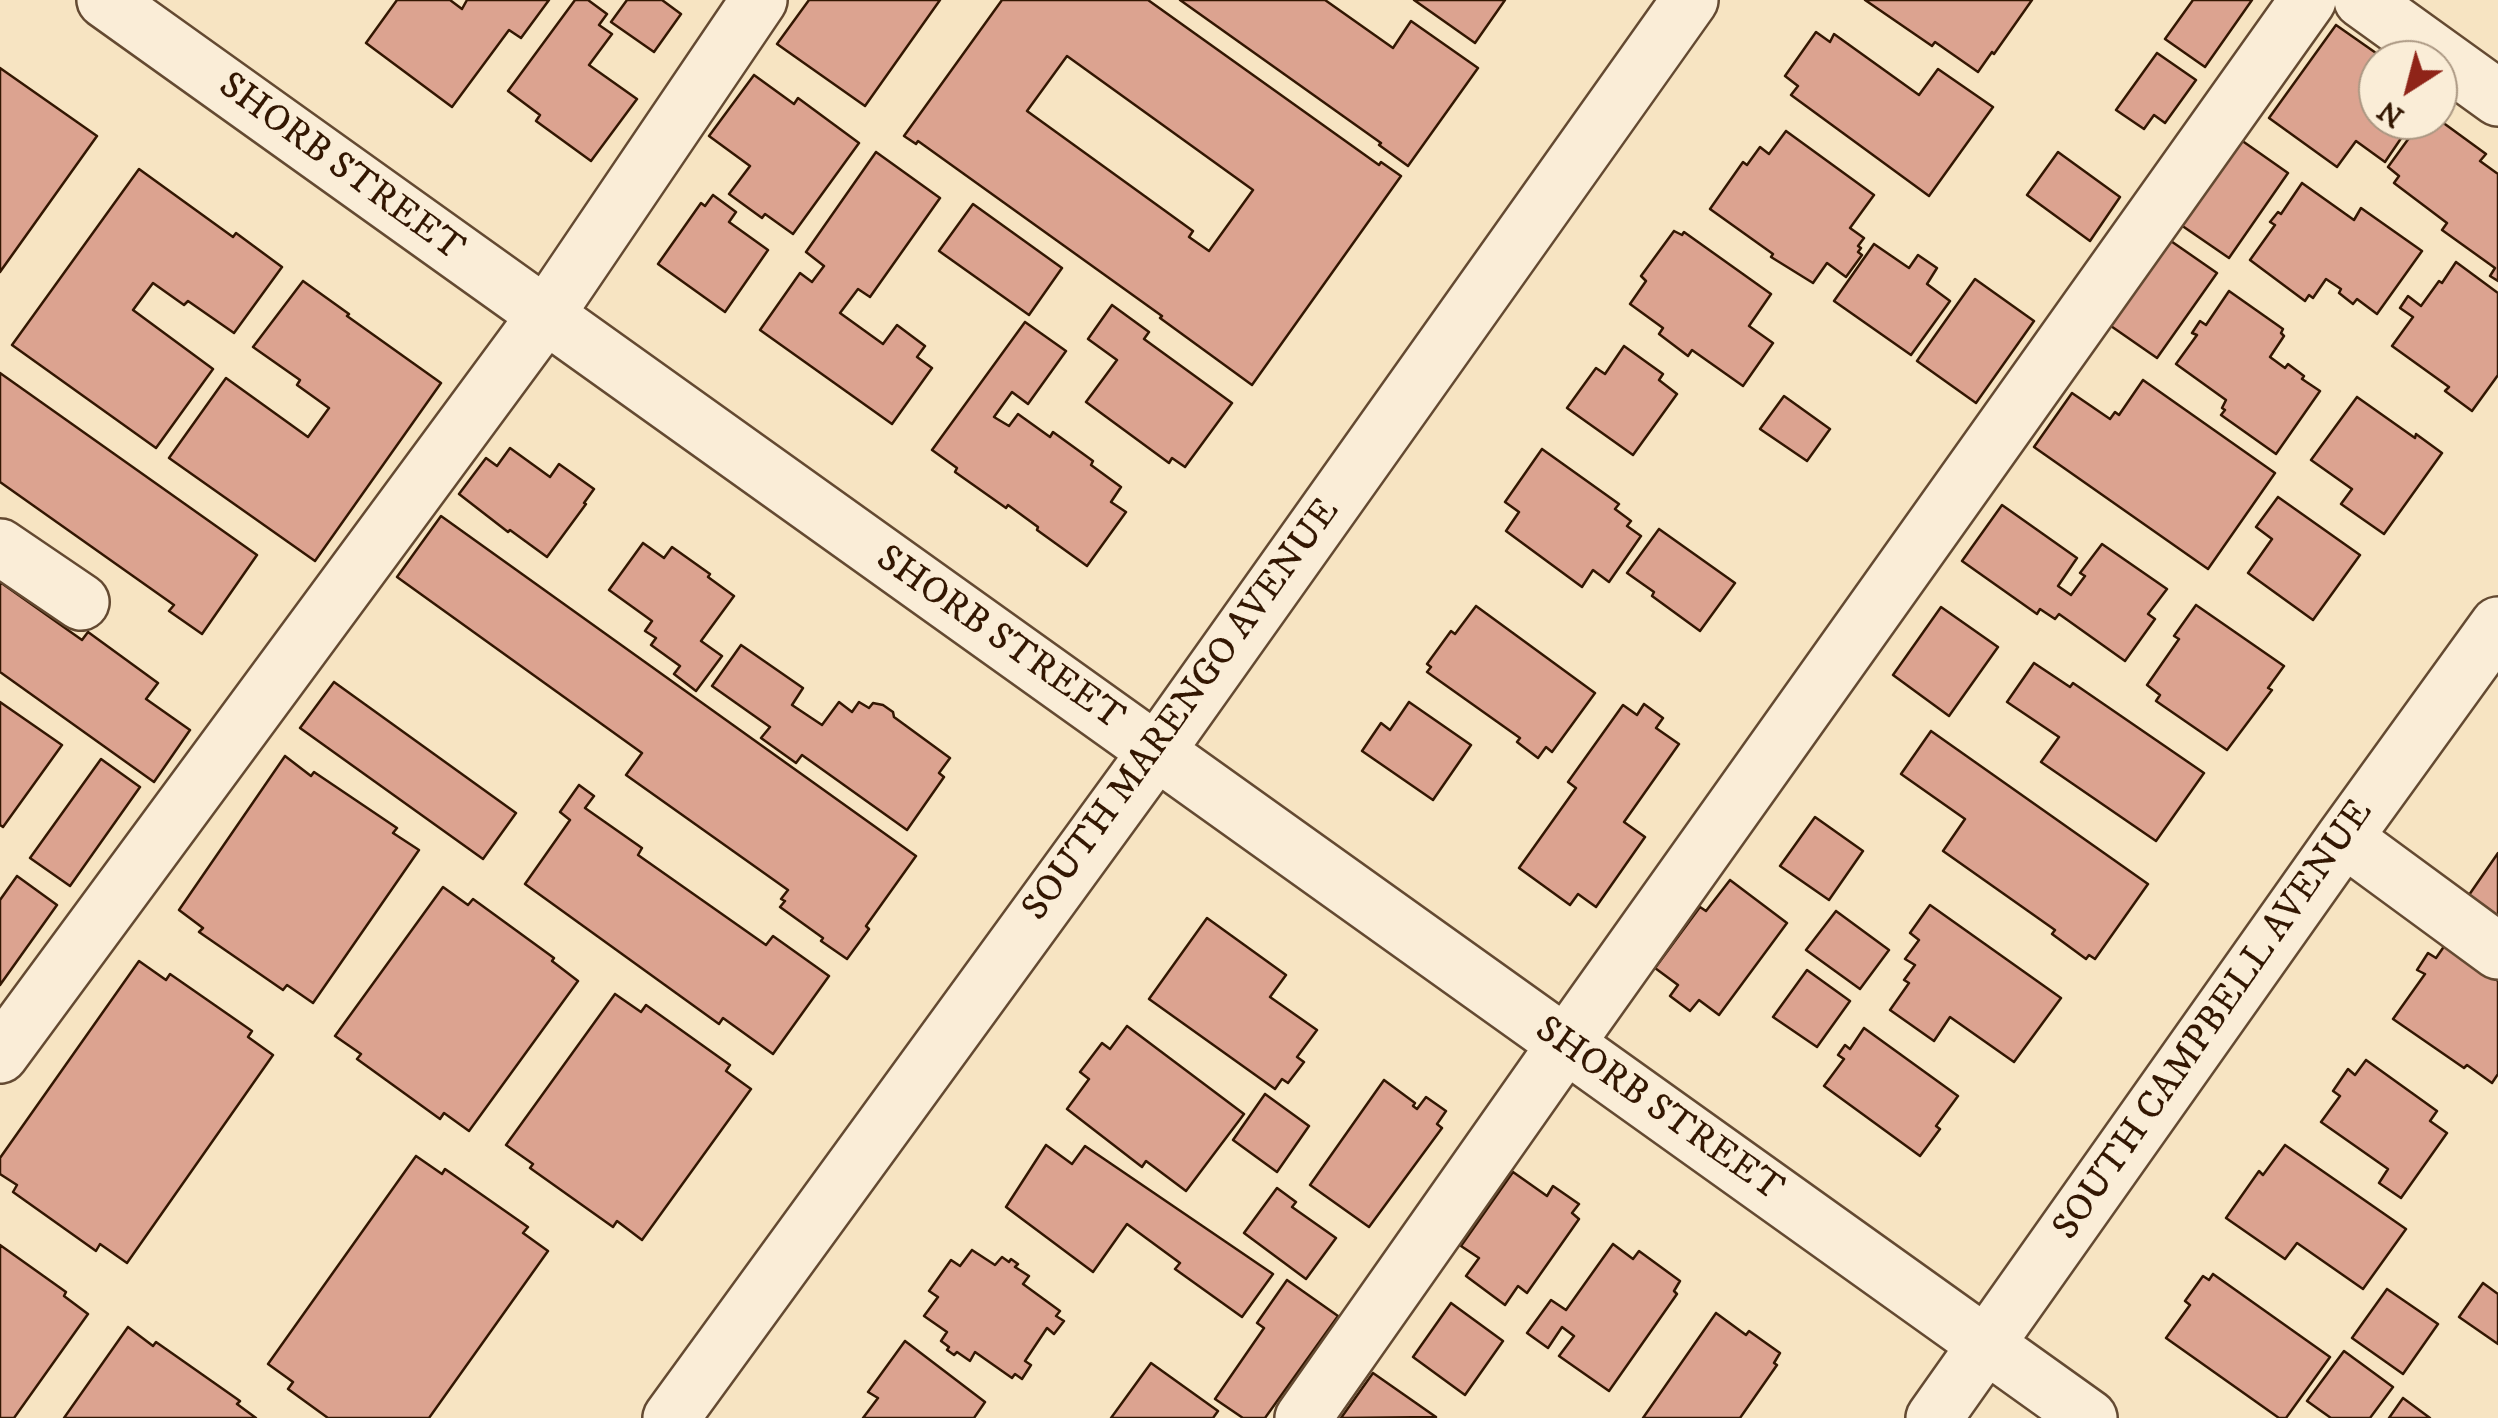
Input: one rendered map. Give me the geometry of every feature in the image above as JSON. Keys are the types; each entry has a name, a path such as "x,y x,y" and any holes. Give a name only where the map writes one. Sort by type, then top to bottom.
{"street":[{"name":"SHORB STREET","path":"104,0 2089,1418"},
{"path":"0,1055 545,316 759,0"},
{"name":"SOUTH MARENGO AVENUE","path":"671,1418 1156,752 1690,0"},
{"path":"1303,1418 2308,0"},
{"path":"2362,0 2498,98"},
{"path":"0,547 81,602"},
{"name":"SOUTH CAMPBELL AVENUE","path":"1934,1418 2498,625"},
{"path":"2344,838 2498,951"}],"building":[{"path":"397,0 450,0 462,9 467,0 549,0 521,38 509,30 452,107 366,43"},
{"path":"575,0 588,0 607,14 599,25 612,34 589,65 637,99 591,161 536,121 540,115 508,91"},
{"path":"627,0 662,0 681,14 654,52 611,22"},
{"path":"809,0 940,0 865,106 777,44"},
{"path":"1002,0 1148,0 1379,165 1381,162 1401,176 1252,385 918,141 916,144 904,136","holes":["1067,56 1253,190 1209,251 1189,237 1193,231 1027,111"]},
{"path":"1180,0 1325,0 1393,48 1411,21 1478,68 1408,166"},
{"path":"1414,0 1505,0 1475,43"},
{"path":"1865,0 2032,0 1978,72"},
{"path":"2193,0 2252,0 2205,67 2165,39"},
{"path":"2336,25 2358,40 2358,140 2400,140 2385,162 2356,141 2337,167 2269,118"},
{"path":"1816,32 1830,42 1834,34 1919,95 1938,69 1993,107 1929,196 1791,95 1798,86 1785,76"},
{"path":"2157,53 2196,80 2165,123 2154,115 2144,129 2116,110"},
{"path":"0,68 97,136 0,272"},
{"path":"754,75 794,104 798,98 859,143 793,234 729,194 750,166 709,136"},
{"path":"1786,131 1874,195 1850,228 1864,238 1858,246 1862,255 1846,277 1827,263 1813,283 1771,257 1773,254 1710,209 1743,162 1747,165 1760,147 1769,154"},
{"path":"2458,134 2486,154 2480,161 2498,174 2498,281 2490,276 2495,268 2442,230 2447,223 2394,183 2399,176 2388,167 2408,140 2458,140"},
{"path":"2241,140 2288,173 2229,258 2181,225"},
{"path":"876,152 940,198 870,297 858,289 840,313 883,344 897,325 925,346 917,357 932,368 892,424 760,330 800,273 812,282 824,266 806,252"},
{"path":"2058,152 2120,197 2090,241 2027,195"},
{"path":"139,169 282,267 234,333 188,301 184,305 153,283 133,310 213,369 156,448 12,345"},
{"path":"2302,183 2354,220 2361,208 2422,251 2377,314 2357,299 2353,304 2326,279 2313,298 2309,295 2305,301 2250,260 2275,225 2270,222 2278,212 2281,214"},
{"path":"713,195 736,212 729,222 768,250 725,312 658,264 701,203 705,206"},
{"path":"973,204 1062,268 1029,315 939,251"},
{"path":"1674,231 1682,235 1684,232 1771,294 1749,326 1773,343 1743,386 1692,350 1688,356 1659,334 1663,328 1630,304 1646,281 1641,276"},
{"path":"2168,239 2217,273 2157,358 2108,324"},
{"path":"1874,244 1909,268 1918,255 1937,268 1927,284 1950,301 1911,355 1834,301"},
{"path":"2456,262 2498,293 2498,375 2472,411 2445,391 2449,387 2392,346 2413,317 2400,308 2408,296 2421,306"},
{"path":"1975,279 2034,321 1976,403 1917,361"},
{"path":"303,281 441,383 315,561 169,458 226,378 308,437 329,408 297,385 300,380 253,347"},
{"path":"2229,291 2283,329 2284,336 2270,357 2285,368 2288,364 2320,391 2276,454 2221,415 2226,400 2176,364 2197,335 2192,333 2200,321 2206,325"},
{"path":"1112,305 1149,332 1144,339 1232,403 1185,467 1172,458 1169,463 1086,402 1117,360 1088,339"},
{"path":"1025,322 1066,351 1028,404 1012,392 994,417 1009,426 1018,414 1050,437 1053,432 1121,487 1111,502 1126,512 1087,566 1008,505 1006,508 955,472 957,468 932,450"},
{"path":"1624,346 1663,374 1659,380 1677,394 1633,455 1567,408 1596,368 1605,374"},
{"path":"0,373 257,555 202,634 169,611 174,605 0,482"},
{"path":"2143,380 2275,473 2208,569 2034,447 2072,393 2110,419 2115,412 2119,415"},
{"path":"1784,396 1830,429 1807,461 1760,429"},
{"path":"2357,397 2442,453 2384,534 2341,504 2352,489 2311,460"},
{"path":"510,448 550,477 559,464 594,489 547,557 459,494 486,458 497,466"},
{"path":"1542,449 1619,504 1615,509 1631,521 1627,526 1641,536 1609,582 1593,570 1582,587 1506,531 1519,512 1505,502"},
{"path":"2278,497 2360,555 2313,620 2248,573 2272,539 2256,527"},
{"path":"2002,505 2077,558 2058,586 2071,595 2085,576 2080,573 2102,544 2167,589 2148,614 2155,619 2125,661 2059,614 2055,619 2040,609 2037,614 1962,561"},
{"path":"441,516 916,856 847,959 780,907 788,890 626,775 642,753 397,577"},
{"path":"1659,529 1735,583 1700,631 1627,573"},
{"path":"643,543 664,558 672,547 734,596 701,641 722,656 696,691 674,674 680,666 651,645 656,638 645,631 652,621 609,590"},
{"path":"0,582 82,640 88,632 158,683 146,699 190,730 154,782 0,672"},
{"path":"2196,605 2284,666 2268,688 2272,690 2227,750 2156,701 2160,695 2147,685 2179,639 2174,636"},
{"path":"1476,606 1595,693 1552,752 1546,747 1538,758 1517,742 1520,738 1427,672 1431,667 1427,664 1451,631 1455,634"},
{"path":"1941,607 1998,647 1949,716 1893,675"},
{"path":"741,645 803,688 792,705 822,725 839,702 852,712 859,702 869,708 873,703 883,705 950,758 939,773 944,777 907,830 802,755 796,763 761,738 770,727 712,686"},
{"path":"2034,663 2070,687 2073,683 2204,773 2156,841 2041,762 2059,737 2007,702"},
{"path":"334,682 516,813 483,859 300,728"},
{"path":"0,702 62,745 3,827 0,825"},
{"path":"1409,702 1471,745 1433,800 1362,751 1381,723 1390,730"},
{"path":"1644,704 1663,718 1656,728 1679,744 1624,822 1645,837 1596,907 1578,894 1570,905 1519,868 1576,788 1568,782 1623,705 1637,715"},
{"path":"1931,731 2148,884 2095,959 2089,955 2086,959 2052,934 2055,930 1943,851 1965,819 1901,774"},
{"path":"285,756 397,828 393,833 419,850 313,1003 287,985 283,990 199,932 203,928 179,910"},
{"path":"101,759 140,787 70,886 30,858"},
{"path":"579,785 594,796 585,808 642,848 638,855 766,945 773,936 829,976 773,1054 723,1018 719,1024 525,884 570,820 560,812"},
{"path":"1815,817 1863,851 1829,900 1780,866"},
{"path":"2498,853 2498,916 2469,895"},
{"path":"17,876 57,905 0,985 0,900"},
{"path":"1730,880 1787,923 1719,1015 1699,1000 1690,1011 1670,996 1678,985 1655,968 1700,907 1706,911"},
{"path":"443,887 468,905 473,899 554,958 552,961 578,981 469,1131 444,1113 440,1119 357,1059 361,1054 335,1036"},
{"path":"1930,905 2061,998 2014,1062 1950,1017 1934,1041 1890,1010 1909,983 1904,980 1915,965 1905,959 1919,940 1910,933"},
{"path":"1836,911 1889,950 1860,989 1806,950"},
{"path":"1207,918 1286,975 1270,997 1317,1030 1297,1057 1304,1062 1288,1083 1282,1079 1275,1089 1149,999"},
{"path":"2445,945 2498,981 2498,1074 2492,1083 2393,1019 2425,974 2417,970 2428,953 2436,958"},
{"path":"139,961 166,980 170,974 252,1031 248,1037 273,1055 127,1263 100,1244 96,1251 13,1192 17,1185 0,1174 0,1158"},
{"path":"1807,970 1850,1001 1817,1047 1773,1017"},
{"path":"615,994 641,1012 646,1005 730,1065 726,1071 751,1089 642,1240 617,1221 613,1227 530,1168 533,1164 506,1145"},
{"path":"1127,1026 1244,1114 1186,1191 1146,1161 1142,1167 1067,1109 1089,1079 1080,1072 1102,1043 1110,1049"},
{"path":"1864,1028 1958,1096 1920,1156 1824,1086 1844,1059 1838,1055 1845,1045 1850,1049"},
{"path":"2366,1060 2437,1111 2430,1121 2447,1133 2401,1198 2379,1183 2388,1169 2321,1122 2340,1096 2333,1091 2348,1069 2355,1075"},
{"path":"1384,1080 1415,1103 1417,1109 1426,1097 1446,1111 1437,1124 1442,1128 1369,1227 1310,1185"},
{"path":"1265,1094 1309,1126 1277,1172 1233,1140"},
{"path":"1046,1145 1072,1164 1085,1146 1273,1274 1242,1317 1175,1269 1180,1263 1127,1224 1093,1272 1006,1207"},
{"path":"2285,1145 2406,1229 2363,1289 2297,1243 2285,1259 2226,1218 2259,1171 2263,1175"},
{"path":"416,1156 442,1174 445,1169 528,1227 523,1233 548,1251 429,1418 328,1418 288,1389 293,1382 268,1364"},
{"path":"1513,1172 1547,1196 1553,1186 1579,1204 1572,1213 1579,1219 1527,1293 1518,1286 1505,1305 1466,1276 1479,1258 1461,1246"},
{"path":"1277,1188 1296,1202 1292,1207 1336,1238 1306,1279 1244,1233"},
{"path":"1613,1244 1633,1259 1639,1251 1680,1281 1674,1291 1677,1294 1609,1391 1559,1356 1574,1336 1562,1327 1548,1348 1527,1333 1551,1300 1566,1310"},
{"path":"0,1245 66,1292 64,1296 88,1314 14,1418 0,1418"},
{"path":"972,1250 995,1265 1002,1257 1018,1264 1015,1267 1029,1276 1023,1284 1060,1311 1056,1316 1064,1321 1054,1334 1047,1328 1025,1361 1031,1365 1022,1379 1015,1374 1012,1378 975,1352 970,1361 957,1352 954,1355 941,1341 947,1332 924,1316 938,1297 929,1291 951,1260 960,1266"},
{"path":"2213,1274 2330,1357 2286,1418 2279,1418 2166,1338 2190,1305 2185,1301 2203,1276 2209,1280"},
{"path":"1287,1280 1338,1316 1265,1418 1243,1418 1215,1399 1264,1328 1257,1323"},
{"path":"2483,1283 2498,1294 2498,1344 2459,1317"},
{"path":"2387,1289 2438,1324 2403,1374 2352,1338"},
{"path":"1451,1303 1503,1341 1465,1395 1413,1357"},
{"path":"1716,1313 1780,1353 1774,1363 1777,1365 1740,1418 1643,1418"},
{"path":"128,1327 240,1401 237,1404 256,1418 64,1418"},
{"path":"905,1341 985,1402 974,1418 863,1418 878,1398 868,1392"},
{"path":"2344,1351 2393,1387 2370,1418 2331,1418 2307,1401"},
{"path":"1151,1363 1218,1411 1213,1418 1111,1418"},
{"path":"1373,1373 1436,1417 1341,1418"},
{"path":"2403,1398 2430,1418 2389,1418"}]}
